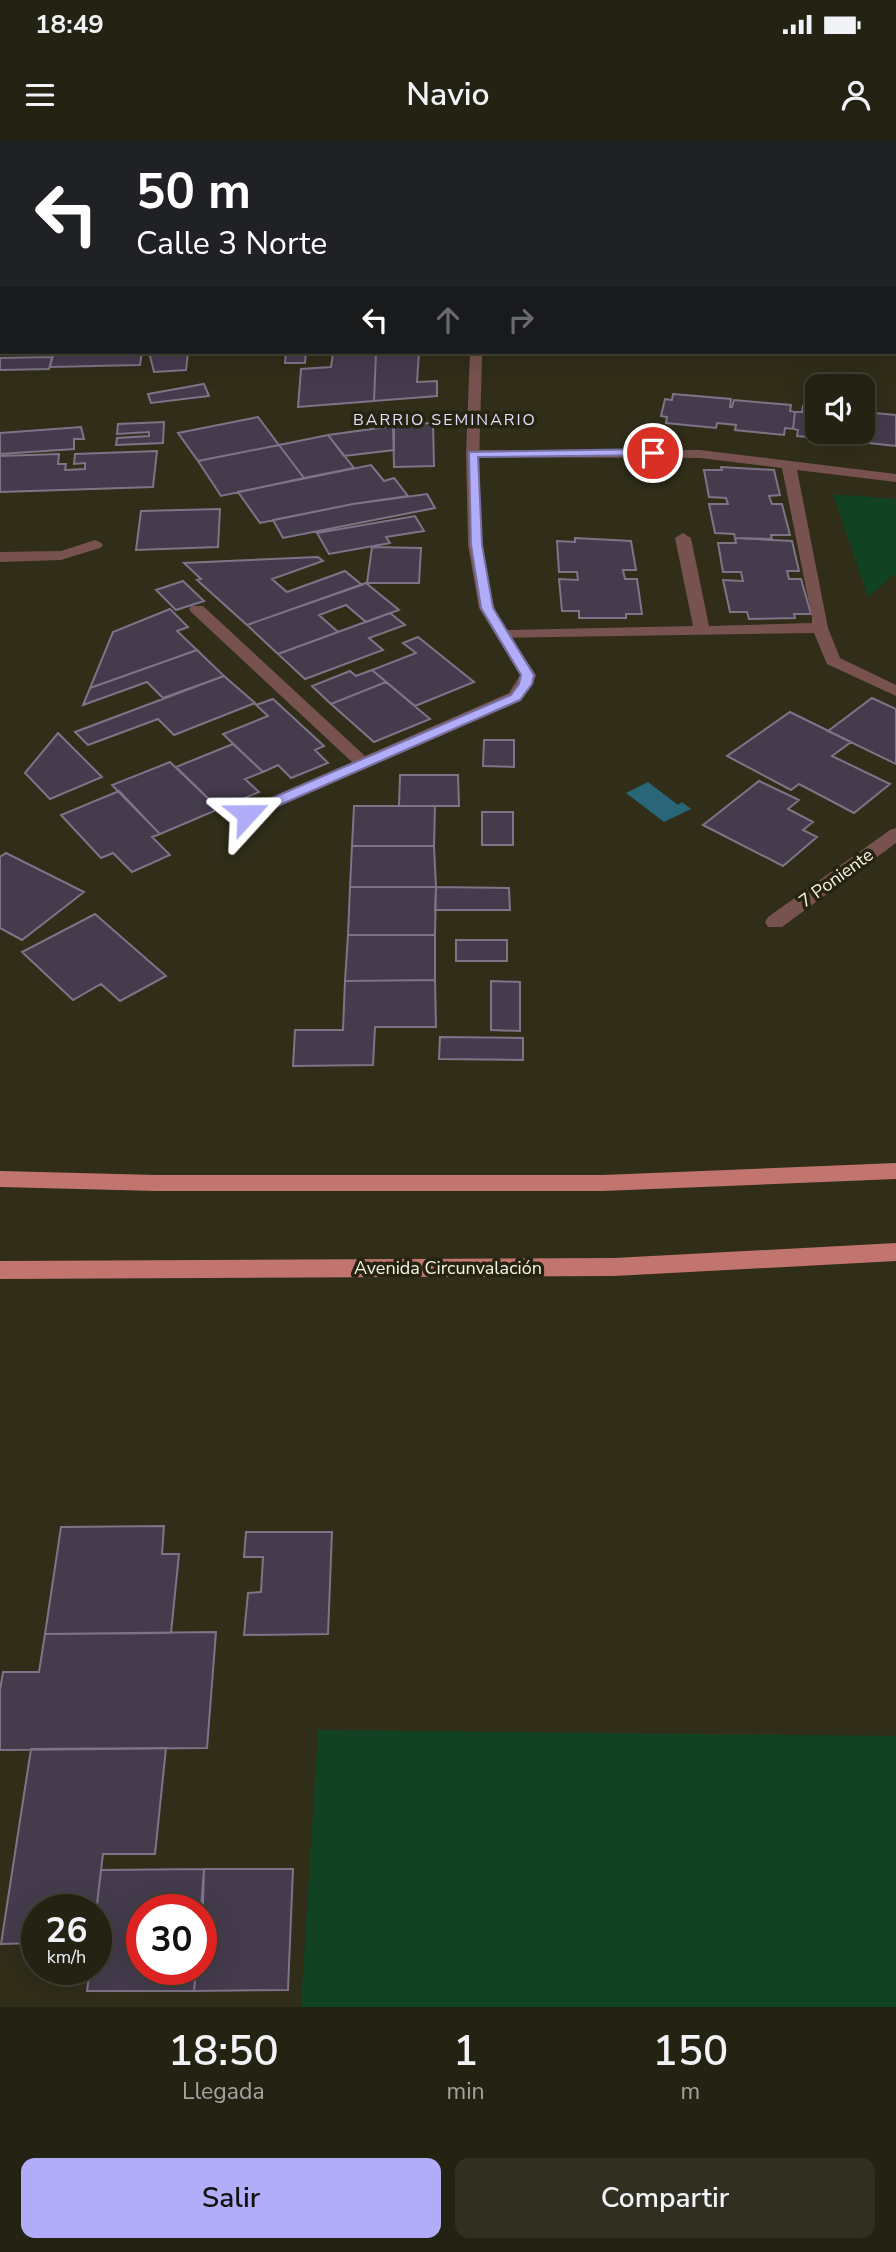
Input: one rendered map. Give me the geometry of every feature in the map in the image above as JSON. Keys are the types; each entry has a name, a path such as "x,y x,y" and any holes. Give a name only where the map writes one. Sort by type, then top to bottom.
{"main road":[{"path":"0,1179 603,1183 896,1171"},
{"name":"Avenida Circunvalación","path":"0,1270 614,1267 896,1252"}],"street":[{"path":"247,814 515,697 526,684 528,675 487,608 477,545 473,454 476,354"},
{"path":"473,454 653,453 788,463 896,478"},
{"path":"788,463 820,628 833,661 896,691"},
{"path":"683,538 702,631"},
{"path":"0,557 65,555 95,545"},
{"path":"197,609 362,762"},
{"path":"504,635 820,628"},
{"name":"7 Poniente","path":"775,922 896,834"}],"green space":[{"path":"833,494 896,499 896,573 868,597"},
{"path":"318,1730 896,1736 896,2007 301,2007"}],"water":[{"path":"648,782 678,805 682,802 691,809 664,822 626,793"}],"building":[{"path":"53,354 142,354 140,365 50,367"},
{"path":"150,354 188,354 186,370 154,372"},
{"path":"286,354 306,354 305,363 285,363"},
{"path":"333,354 376,354 374,401 298,407 301,369 331,367"},
{"path":"376,354 419,354 417,382 437,381 437,396 374,401"},
{"path":"52,357 49,369 0,370 0,358"},
{"path":"204,384 209,396 151,403 148,394"},
{"path":"673,394 731,399 730,407 734,400 791,405 790,411 795,412 793,429 785,428 784,435 735,430 736,425 717,423 716,428 666,423 667,417 661,416 665,399 672,400"},
{"path":"805,406 805,437 797,436 798,430 793,429 795,412 802,412"},
{"path":"875,413 896,415 896,446 875,444"},
{"path":"258,417 279,445 198,461 178,433"},
{"path":"164,422 163,443 116,445 117,438 149,436 149,432 117,434 118,424"},
{"path":"433,423 434,466 394,467 393,424"},
{"path":"394,426 394,450 344,456 328,435"},
{"path":"81,427 84,439 74,439 74,449 0,454 0,433"},
{"path":"328,435 354,468 304,478 279,445"},
{"path":"279,445 304,478 221,496 198,461"},
{"path":"157,451 153,487 0,492 0,456 59,454 58,464 66,464 65,470 85,469 85,463 74,464 75,454"},
{"path":"371,465 384,481 394,478 408,496 260,523 238,492"},
{"path":"721,467 774,470 780,495 769,496 772,504 782,504 790,535 771,535 772,539 735,538 734,534 715,533 709,504 728,504 726,498 709,497 704,470 722,470"},
{"path":"427,494 435,508 283,538 273,520 353,504"},
{"path":"220,509 218,547 136,550 141,511"},
{"path":"415,516 424,531 386,537 390,543 329,554 317,533"},
{"path":"575,538 631,541 636,570 623,570 625,579 637,579 642,614 626,614 626,618 579,618 579,611 562,611 559,579 578,580 577,572 559,572 557,541 575,542"},
{"path":"735,538 792,541 799,571 787,571 789,579 801,579 811,614 794,614 795,618 749,619 747,612 730,612 723,580 743,581 741,572 723,572 718,543 736,543"},
{"path":"372,547 421,548 419,583 367,583"},
{"path":"318,557 323,561 272,579 287,592 345,571 362,585 247,625 197,580 201,579 184,563"},
{"path":"183,581 204,601 176,610 156,590"},
{"path":"366,583 399,610 366,622 346,605 319,615 338,632 278,654 247,625"},
{"path":"170,609 188,627 177,631 197,650 90,688 113,632"},
{"path":"390,613 405,625 369,638 383,650 305,679 278,654"},
{"path":"418,637 474,682 415,706 372,670 416,653 403,643"},
{"path":"197,650 224,676 163,698 147,682 83,705 90,688"},
{"path":"372,670 386,682 331,704 312,686 350,671 356,676"},
{"path":"224,676 255,703 174,735 158,719 88,745 75,732"},
{"path":"386,682 430,719 374,742 331,704"},
{"path":"872,698 896,709 896,764 828,731"},
{"path":"273,699 324,746 315,750 328,763 291,778 278,765 263,772 223,734 268,716 256,705"},
{"path":"790,712 851,742 832,756 890,784 854,813 799,784 791,790 727,756"},
{"path":"58,733 102,777 50,799 25,773"},
{"path":"484,740 514,740 514,767 483,766"},
{"path":"233,744 263,772 245,779 259,792 219,809 176,767"},
{"path":"170,762 219,809 160,834 112,785"},
{"path":"400,775 458,775 459,806 399,806"},
{"path":"759,781 799,800 788,809 813,822 803,830 817,837 783,866 703,825"},
{"path":"119,791 160,834 152,837 170,855 132,872 113,853 101,858 61,815"},
{"path":"354,806 435,806 434,846 352,846"},
{"path":"482,812 513,812 513,845 482,845"},
{"path":"352,846 434,846 436,887 350,887"},
{"path":"6,853 84,892 22,940 0,928 0,857"},
{"path":"350,887 436,887 435,935 348,935"},
{"path":"436,887 509,888 510,910 435,910"},
{"path":"95,914 166,976 120,1001 101,984 73,1000 22,952"},
{"path":"348,935 435,935 435,980 345,981"},
{"path":"456,940 507,940 507,961 456,961"},
{"path":"435,980 436,1027 375,1027 373,1065 293,1066 295,1030 343,1030 345,981"},
{"path":"491,981 520,982 520,1031 491,1030"},
{"path":"440,1037 523,1038 523,1060 439,1059"},
{"path":"164,1526 162,1554 179,1554 171,1633 45,1634 61,1527"},
{"path":"246,1532 332,1532 328,1634 244,1635 248,1593 261,1592 263,1557 244,1557"},
{"path":"216,1632 207,1748 0,1750 0,1690 3,1672 39,1672 45,1634"},
{"path":"166,1748 155,1854 103,1854 98,1894 21,1894 21,1943 1,1944 31,1749"},
{"path":"204,1869 202,1894 126,1894 126,1985 195,1985 194,1991 87,1991 88,1985 112,1985 112,1894 98,1894 101,1870"},
{"path":"204,1869 293,1869 288,1990 194,1991 195,1985 217,1985 217,1894 203,1894"}],"district":[{"name":"BARRIO SEMINARIO","path":"445,419"}],"route":[{"path":"247,814 515,697 526,684 528,675 487,608 477,545 473,454 653,453"}]}
